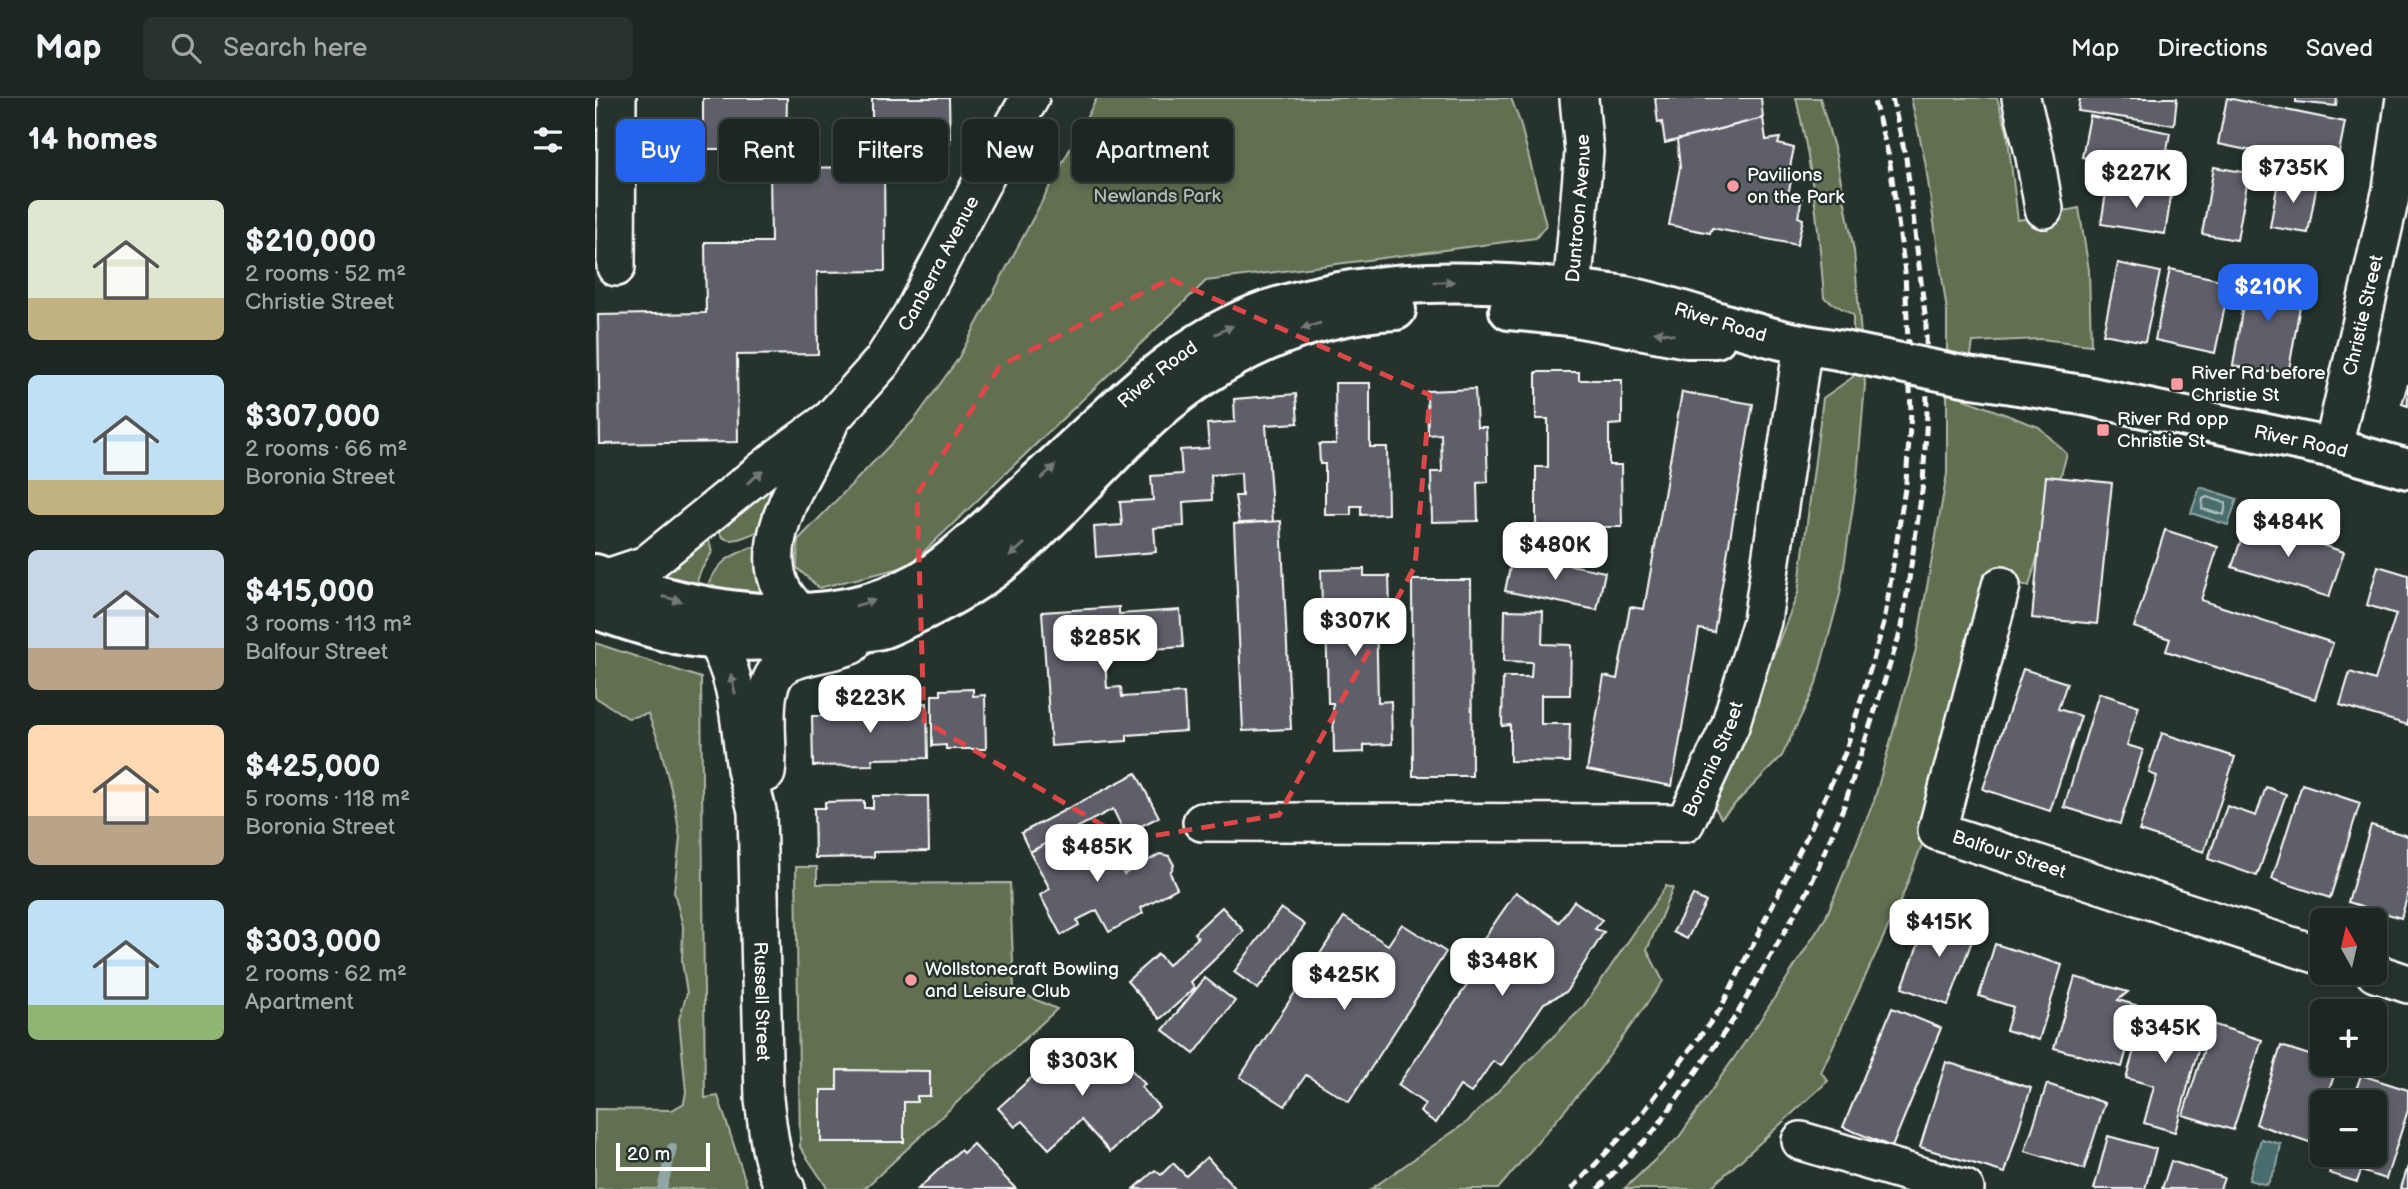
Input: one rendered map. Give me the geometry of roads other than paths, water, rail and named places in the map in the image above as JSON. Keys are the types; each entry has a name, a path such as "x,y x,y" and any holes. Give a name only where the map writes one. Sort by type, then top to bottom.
{"main road":[{"name":"River Road","path":"599,587 645,592 696,605 747,612 847,609 898,593 932,573 975,540 1140,385 1176,356 1221,331 1272,308 1327,293 1388,285 1450,282 1572,303"},
{"name":"River Road","path":"599,587 649,628 713,639 800,638 882,629 937,604 978,580 1017,550 1154,414 1232,358 1282,335 1327,321 1377,311 1497,309 1641,300 1792,342 1973,378 2082,395 2333,448 2408,469"}],"street":[{"path":"617,98 617,267"},
{"name":"Canberra Avenue","path":"599,587 646,565 779,457 831,419 882,362 912,315 990,167 1030,98"},
{"name":"Duntroon Avenue","path":"1572,303 1584,152 1579,98"},
{"path":"2021,98 2035,157 2043,209"},
{"name":"Christie Street","path":"2333,448 2400,186 2405,98"},
{"name":"Boronia Street","path":"1202,822 1685,823 1730,726 1762,621 1792,342"},
{"name":"Canberra Avenue","path":"798,612 782,589 775,565 776,539 784,512 831,419"},
{"name":"Balfour Street","path":"2001,586 1937,831 2310,952"},
{"name":"Russell Street","path":"757,811 767,769 768,693 777,671 785,664 848,646 882,629"},
{"name":"Russell Street","path":"713,639 729,666 747,771 757,811 764,1099 771,1142 781,1182 786,1189"},
{"path":"2387,977 2408,984"},
{"path":"1801,1141 1965,1189"}],"water":[{"path":"2200,487 2237,499 2228,525 2191,513"},
{"path":"2261,1139 2281,1144 2277,1166 2267,1185 2249,1180"}],"waterway":[{"path":"662,1189 672,1148"}],"railway":[{"path":"1572,1189 1639,1118 1721,1008 1809,832 1845,753 1884,623 1906,482 1911,412 1905,272 1889,157 1873,98"},
{"path":"1598,1189 1654,1131 1736,1016 1808,891 1844,806 1902,627 1923,484 1927,413 1926,323 1906,158 1892,98"}],"place":[{"name":"Pavilions on the Park","path":"1733,186"},
{"name":"River Rd before Christie St","path":"2177,384"},
{"name":"River Rd opp Christie St","path":"2103,430"},
{"name":"Wollstonecraft Bowling and Leisure Club","path":"911,980"}],"park label":[{"name":"Newlands Park","path":"1157,196"}]}
